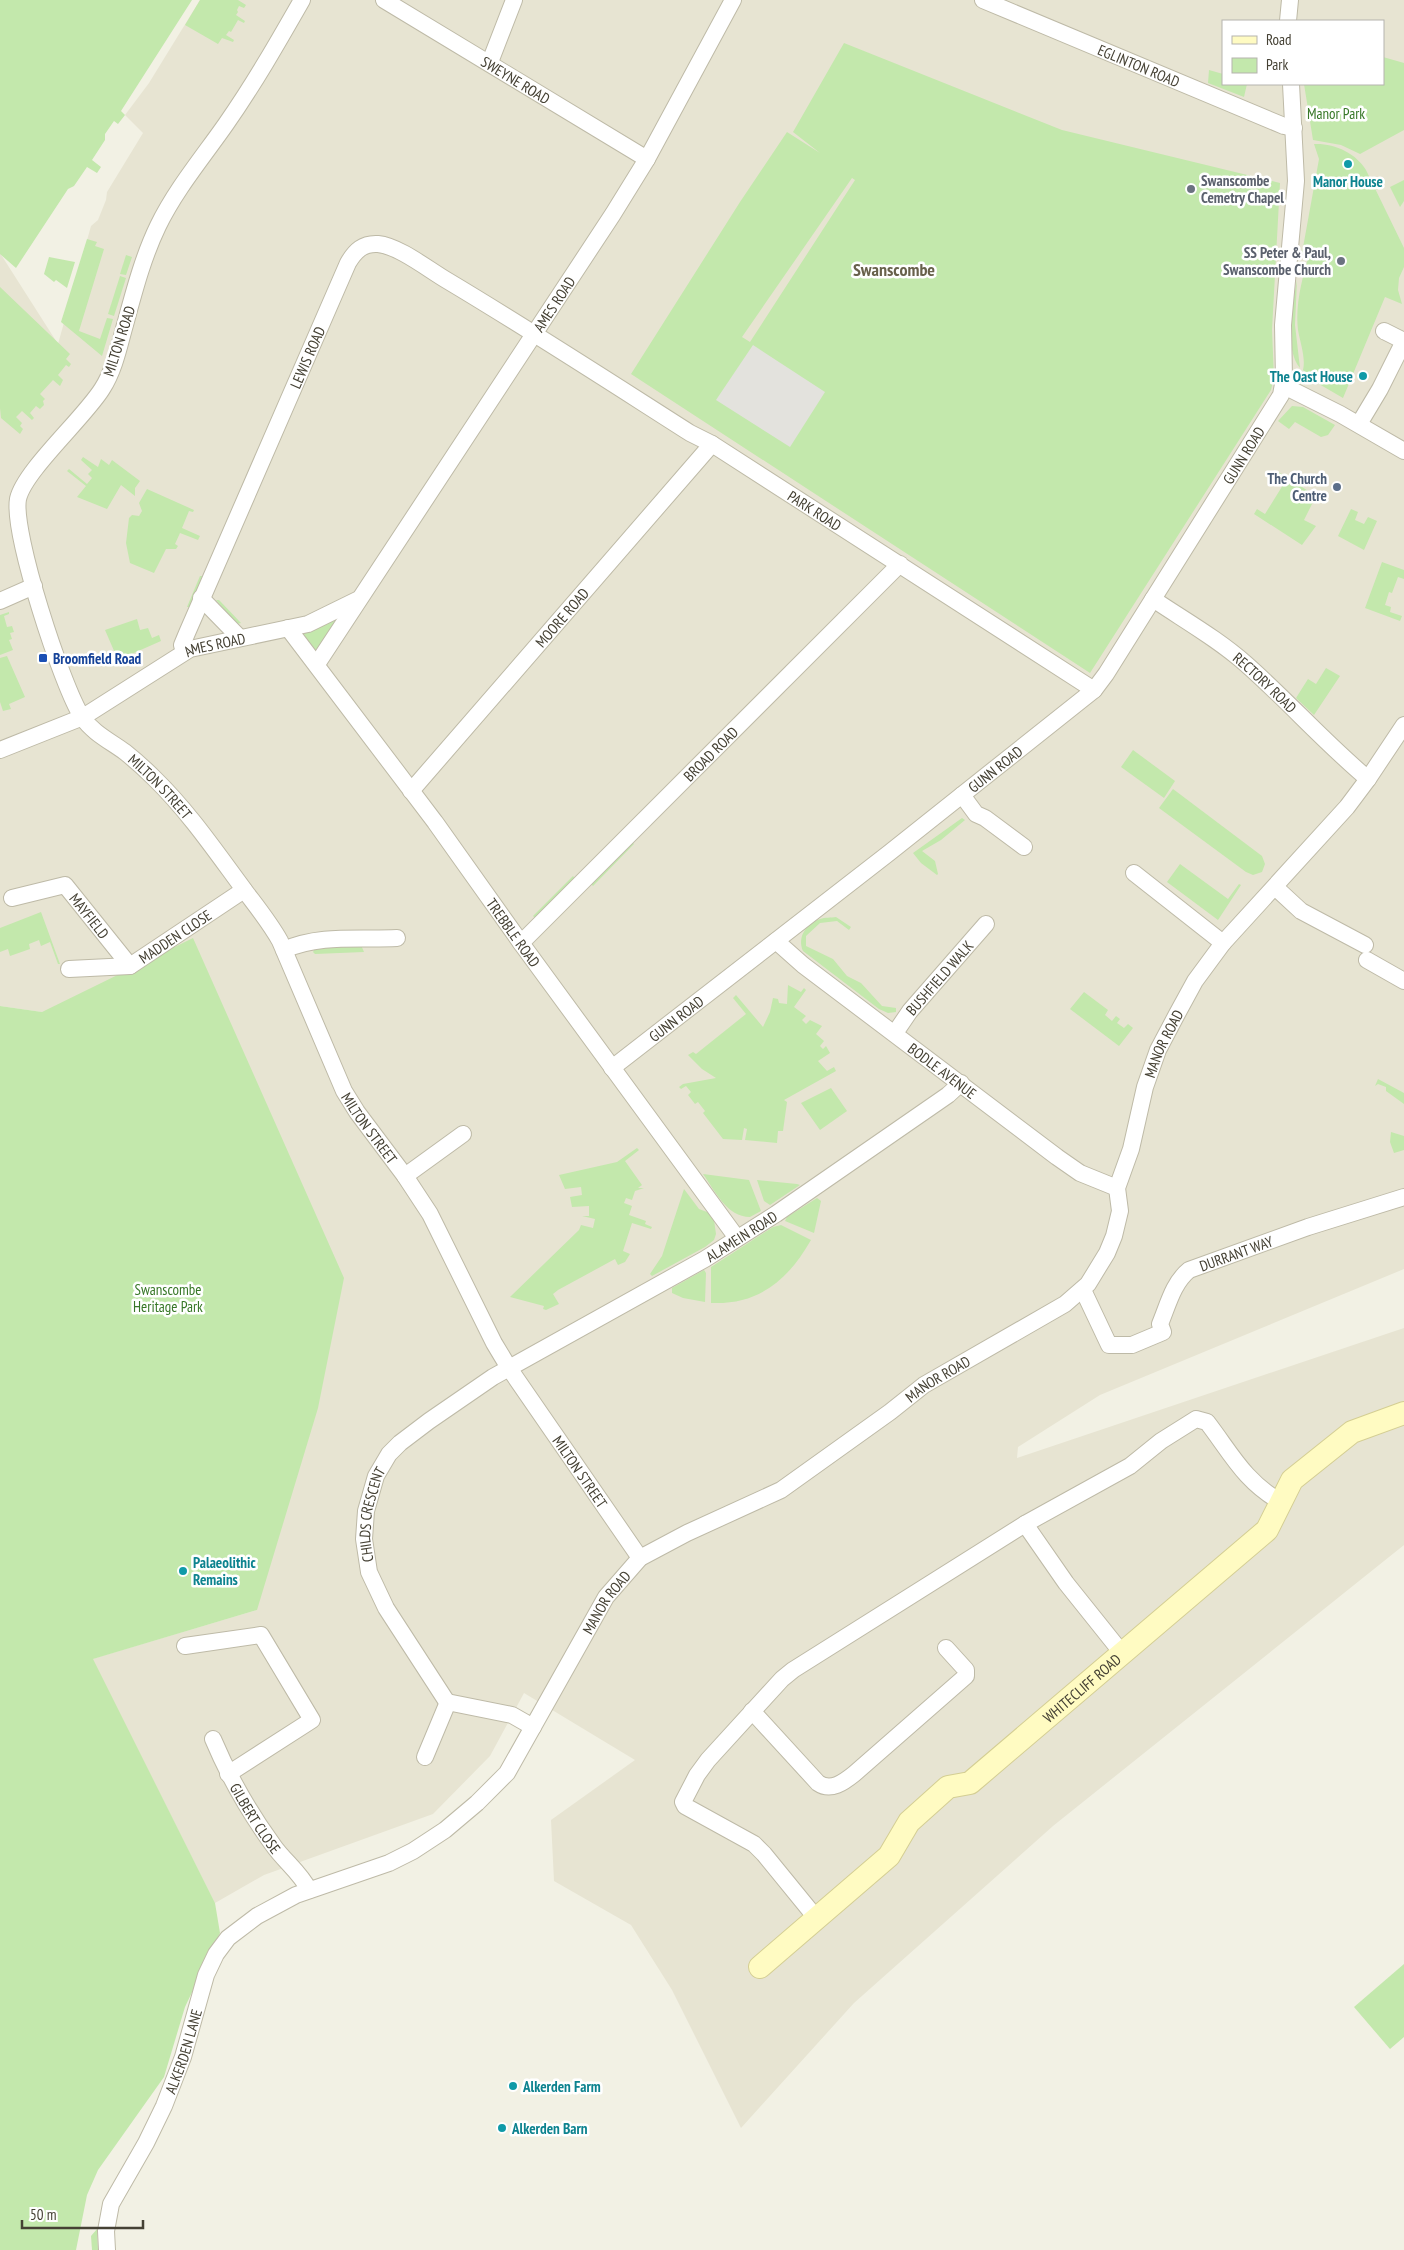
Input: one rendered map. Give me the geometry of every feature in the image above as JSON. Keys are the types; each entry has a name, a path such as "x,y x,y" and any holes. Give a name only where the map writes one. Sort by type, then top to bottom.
{"street":[{"name":"MILTON ROAD","path":"83,717 68,686 34,586 18,517 18,501 21,491 30,476 104,387 116,357 143,264 158,226 174,198 254,80 302,0"},
{"name":"SWEYNE ROAD","path":"384,0 490,62 647,159"},
{"path":"490,62 514,0"},
{"name":"AMES ROAD","path":"317,664 613,214 647,159 733,0"},
{"name":"EGLINTON ROAD","path":"983,0 1221,101 1294,128"},
{"path":"1288,20 1290,0"},
{"path":"1291,85 1296,189 1283,325 1284,386 1308,396 1404,451"},
{"name":"LEWIS ROAD","path":"184,652 182,645 201,598 344,274 358,249 372,244 391,248 534,334"},
{"path":"1359,424 1385,381 1404,341 1384,331"},
{"name":"PARK ROAD","path":"534,334 690,433 712,444 1094,690"},
{"name":"GUNN ROAD","path":"612,1068 1094,690 1275,407 1284,386"},
{"name":"MOORE ROAD","path":"411,790 712,444"},
{"name":"BROAD ROAD","path":"521,943 900,564"},
{"path":"0,601 34,586"},
{"path":"201,598 211,606 239,637"},
{"name":"AMES ROAD","path":"0,750 83,717 184,652 197,646 288,628 321,619 359,599"},
{"name":"RECTORY ROAD","path":"1153,599 1214,639 1247,664 1305,722 1368,779"},
{"name":"TREBBLE ROAD","path":"288,628 411,790 737,1238"},
{"name":"MILTON STREET","path":"83,717 94,731 127,754 160,784 222,856 244,890 272,926 344,1091 357,1112 405,1176 439,1230 465,1287 509,1368 640,1558"},
{"name":"MANOR ROAD","path":"309,1890 389,1863 437,1836 468,1811 499,1782 510,1769 606,1597 640,1558 687,1533 781,1490 890,1412 924,1385 1054,1310 1083,1290 1102,1263 1114,1236 1120,1211 1117,1188 1131,1149 1141,1102 1158,1050 1196,981 1223,943 1339,816 1368,779 1404,725"},
{"path":"962,795 973,812 984,817 1024,847"},
{"path":"1134,873 1223,943"},
{"name":"MAYFIELD","path":"12,898 65,884 130,966"},
{"path":"1275,887 1299,909 1366,952 1404,981"},
{"name":"MADDEN CLOSE","path":"69,969 130,966 244,890"},
{"name":"BUSHFIELD WALK","path":"895,1033 910,1011 986,924"},
{"path":"284,950 297,944 320,940 397,938"},
{"name":"BODLE AVENUE","path":"776,941 803,965 1080,1173 1117,1188"},
{"name":"ALAMEIN ROAD","path":"509,1368 705,1259 776,1214 934,1106 951,1094 960,1083"},
{"path":"405,1176 463,1134"},
{"name":"DURRANT WAY","path":"1083,1290 1109,1345 1132,1345 1163,1332 1160,1324 1174,1290 1180,1278 1189,1270 1308,1227 1404,1197"},
{"name":"CHILDS CRESCENT","path":"448,1702 400,1632 372,1582 364,1539 366,1511 378,1471 394,1448 462,1398 509,1368"},
{"name":"WHITECLIFF ROAD","path":"760,1967 889,1856 909,1822 948,1787 970,1783 1267,1530 1292,1480 1338,1442 1356,1430 1404,1413"},
{"path":"817,1918 760,1850 750,1842 685,1806 683,1802 697,1775 708,1760 782,1679 793,1670 1025,1524 1130,1466 1142,1458 1160,1441 1199,1419 1207,1422 1229,1454 1253,1482 1264,1492 1281,1502"},
{"path":"1025,1524 1066,1583 1122,1653"},
{"path":"185,1646 261,1635 312,1720 228,1774"},
{"path":"752,1711 818,1783 826,1787 837,1785 854,1774 966,1676 966,1670 946,1648"},
{"path":"425,1757 448,1702 510,1715 534,1727"},
{"name":"GILBERT CLOSE","path":"212,1739 228,1774 265,1834 279,1853 299,1874 309,1890"},
{"name":"ALKERDEN LANE","path":"107,2250 106,2226 111,2204 146,2143 168,2097 184,2052 199,1993 216,1954 228,1938 246,1923 270,1908 309,1890"}],"shaded area":[{"path":"200,0 1404,0 1404,1269 1100,1395 1018,1447 1017,1458 1404,1328 1404,1545 1053,1826 854,2003 741,2128 672,1990 631,1925 554,1881 551,1820 635,1760 524,1693 490,1756 433,1814 264,1875 215,1903 92,1659 257,1610 52,1010 42,1012 0,1006 0,253 58,344 91,226 98,220 107,192 143,133 125,115 149,83"},
{"path":"753,345 825,392 790,447 716,400"}],"green space":[{"path":"0,0 192,0 121,111 125,115 118,124 114,121 105,134 105,140 92,160 101,167 97,173 87,167 74,186 68,189 16,268 0,254"},
{"path":"200,0 238,0 246,5 244,8 239,6 236,15 245,21 244,23 238,20 231,32 229,31 226,35 234,40 233,42 222,38 218,44 185,25"},
{"path":"844,43 1062,130 1280,183 1272,330 1274,377 1271,390 1090,673 631,374 740,202 787,132 820,153 793,132","holes":["852,178 855,180 750,342 742,337"]},
{"name":"Manor Park","path":"1384,57 1404,63 1404,130 1360,154 1341,145 1313,140 1304,85 1384,85"},
{"path":"1209,70 1222,74 1222,85 1247,85 1244,97 1208,83"},
{"path":"1314,144 1337,147 1350,154 1362,164 1404,248 1404,267 1399,278 1398,290 1402,304 1385,297 1343,398 1319,384 1303,370 1303,355 1298,330 1298,302 1309,255 1302,253 1319,159"},
{"path":"1404,180 1404,201 1400,207 1390,187"},
{"path":"87,239 97,242 95,246 104,249 79,331 100,339 107,318 113,319 102,356 61,322"},
{"path":"126,255 132,257 126,275 120,274"},
{"path":"49,257 75,262 67,288 56,280 54,282 44,274"},
{"path":"120,276 126,278 114,316 108,314"},
{"path":"1297,280 1295,325 1300,368 1292,350 1291,338 1292,313"},
{"path":"0,287 70,354 66,359 71,364 69,367 66,365 58,375 63,380 60,386 53,380 40,394 45,399 43,401 44,405 40,409 36,406 30,413 34,418 32,420 22,411 16,417 22,423 20,426 23,429 20,434 1,418"},
{"path":"1292,406 1303,407 1335,425 1328,435 1321,437 1295,422 1289,429 1278,421"},
{"path":"83,457 98,467 101,459 109,465 112,460 140,481 135,488 135,496 121,485 107,509 77,497 86,486 67,471 69,469 87,484 92,478 88,474 92,470 81,460"},
{"path":"1277,471 1316,496 1304,520 1316,526 1302,545 1254,514 1257,509 1265,514 1283,485 1272,478"},
{"path":"147,489 194,510 193,512 189,511 182,528 200,536 198,540 180,533 175,544 178,546 176,549 166,549 154,573 130,563 126,543 129,518 132,515 139,516 142,511 139,503"},
{"path":"1351,509 1358,512 1355,520 1364,524 1368,517 1377,521 1364,550 1338,536"},
{"path":"1382,562 1404,570 1404,579 1398,577 1392,593 1389,592 1385,605 1391,607 1390,612 1402,616 1400,621 1365,608"},
{"path":"200,576 203,576 191,607 187,607"},
{"path":"216,600 219,600 241,623 237,624"},
{"path":"9,612 9,614 4,616 7,627 12,626 14,632 10,633 12,639 9,640 13,650 0,655 0,615"},
{"path":"341,614 317,652 303,635 303,632"},
{"path":"137,619 140,630 148,628 152,638 159,635 161,641 118,660 105,630"},
{"path":"7,656 25,697 9,704 11,709 3,711 0,702 0,658"},
{"path":"1326,668 1340,676 1314,715 1296,698 1308,679 1316,684"},
{"path":"1133,750 1175,781 1164,798 1121,767"},
{"path":"1173,789 1262,856 1265,864 1262,872 1253,875 1246,872 1159,808"},
{"path":"962,818 965,820 941,840 922,851 935,861 937,875 921,863 913,853"},
{"path":"631,841 634,844 593,886 589,882"},
{"path":"1180,864 1228,899 1239,884 1241,885 1218,920 1167,882"},
{"path":"573,876 576,880 536,919 533,916"},
{"path":"41,912 60,964 58,964 50,942 41,946 39,940 29,944 30,949 10,956 8,949 0,952 0,928"},
{"path":"836,917 851,927 849,930 837,921 820,923 806,936 806,946 833,959 847,976 861,983 882,1006 896,1008 896,1012 888,1013 879,1009 803,951 801,941 807,928 820,919"},
{"name":"Swanscombe Heritage Park","path":"193,938 344,1278 318,1408 257,1610 93,1659 215,1903 220,1933 185,2007 164,2077 98,2170 87,2195 76,2250 0,2250 0,1006 42,1012"},
{"path":"361,945 364,952 315,954 313,952 315,948"},
{"path":"788,985 801,992 804,988 806,990 794,1007 806,1016 802,1020 806,1024 810,1020 822,1026 816,1034 824,1041 820,1046 823,1049 826,1046 830,1053 818,1061 827,1071 834,1067 836,1071 784,1100 787,1102 783,1131 778,1131 777,1143 745,1140 747,1129 744,1128 742,1140 723,1139 703,1113 705,1111 698,1102 695,1104 688,1095 691,1092 686,1086 681,1089 679,1087 683,1084 716,1078 702,1069 688,1055 693,1052 696,1054 746,1014 733,998 736,995 763,1027 770,1012 773,998 778,999 779,1003 787,1004"},
{"path":"1084,992 1108,1010 1105,1015 1112,1021 1116,1016 1120,1019 1117,1023 1124,1028 1128,1024 1133,1028 1119,1046 1070,1009"},
{"path":"1378,1079 1404,1093 1404,1104 1386,1091 1386,1087 1378,1084 1375,1086"},
{"path":"831,1088 847,1111 820,1130 801,1103"},
{"path":"1391,1132 1404,1136 1404,1150 1394,1153 1390,1142"},
{"path":"637,1148 639,1150 625,1161 642,1185 638,1188 644,1188 635,1191 632,1200 626,1198 624,1203 632,1206 629,1215 646,1221 645,1224 652,1227 651,1229 632,1223 623,1251 630,1254 625,1262 618,1265 615,1259 558,1290 553,1294 559,1304 546,1310 543,1309 544,1306 510,1297 579,1230 581,1225 593,1228 595,1219 582,1216 589,1216 589,1206 572,1207 570,1197 582,1195 581,1187 565,1189 559,1175 617,1162"},
{"path":"703,1174 749,1180 761,1211 750,1217 735,1213 722,1202"},
{"path":"757,1180 800,1185 770,1205 764,1201"},
{"path":"684,1189 699,1209 707,1212 714,1220 716,1234 714,1240 705,1247 652,1276 650,1274 662,1256"},
{"path":"817,1198 821,1201 814,1233 785,1221 787,1217"},
{"path":"781,1225 811,1240 792,1267 782,1278 758,1294 744,1300 728,1303 711,1303 711,1267 773,1227"},
{"path":"704,1270 706,1273 705,1302 683,1298 672,1293 672,1288"},
{"path":"1404,1964 1404,2037 1390,2049 1354,2007"},
{"path":"97,2229 98,2250 92,2250 91,2236"}],"place":[{"name":"Manor House","path":"1348,164"},
{"name":"Swanscombe Cemetry Chapel","path":"1191,189"},
{"name":"SS Peter & Paul, Swanscombe Church","path":"1341,261"},
{"name":"The Oast House","path":"1363,376"},
{"name":"The Church Centre","path":"1337,487"},
{"name":"Broomfield Road","path":"43,658"},
{"name":"Palaeolithic Remains","path":"183,1571"},
{"name":"Alkerden Farm","path":"513,2086"},
{"name":"Alkerden Barn","path":"502,2128"}],"district":[{"name":"Swanscombe","path":"894,269"}]}
